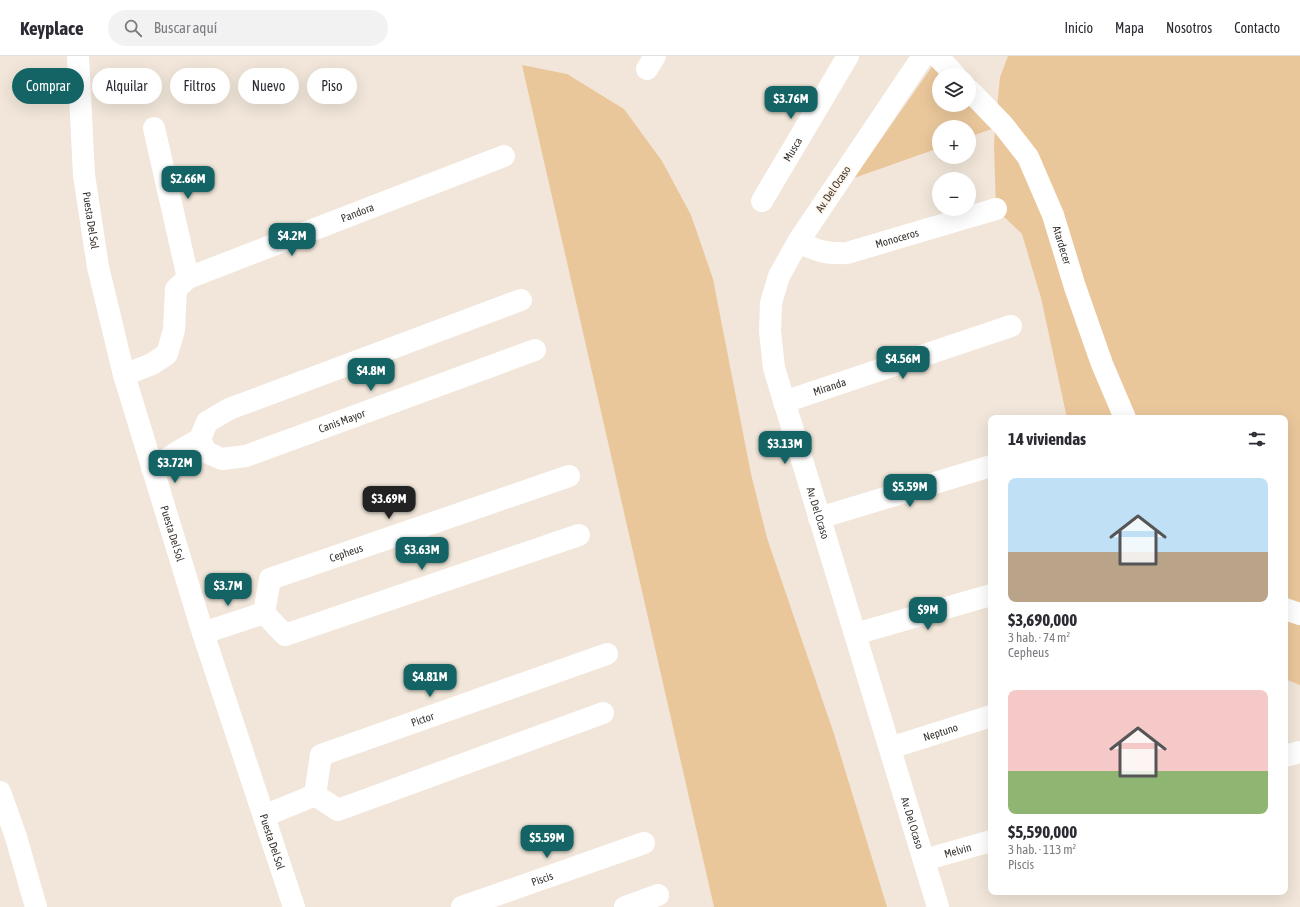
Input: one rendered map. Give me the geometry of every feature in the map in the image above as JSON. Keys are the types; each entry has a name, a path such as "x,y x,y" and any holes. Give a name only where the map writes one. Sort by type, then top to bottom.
{"street":[{"name":"Puesta Del Sol","path":"78,56 84,175 98,267 124,375 203,633 294,907"},
{"name":"Musca","path":"762,201 848,56"},
{"name":"Av. Del Ocaso","path":"923,56 798,242 780,276 771,303 770,331 774,368 938,907"},
{"path":"936,56 948,68"},
{"name":"Atardecer","path":"976,97 1003,125 1028,157 1053,215 1075,287 1102,364 1124,415"},
{"path":"154,128 188,278"},
{"name":"Pandora","path":"124,375 152,364 167,354 174,330 176,289 188,278 504,156"},
{"name":"Monoceros","path":"798,242 822,252 847,254 996,209"},
{"path":"152,469 200,439 207,422 229,409 521,300"},
{"name":"Miranda","path":"784,402 1011,326"},
{"name":"Canis Mayor","path":"200,439 206,452 222,459 246,456 535,350"},
{"path":"819,518 988,467"},
{"name":"Cepheus","path":"264,613 270,579 569,476"},
{"path":"203,633 264,613 285,635 579,535"},
{"path":"855,634 988,596"},
{"path":"1288,609 1300,614"},
{"name":"Pictor","path":"315,795 321,755 607,654"},
{"path":"264,816 315,795 338,810 603,713"},
{"name":"Neptuno","path":"890,748 988,717"},
{"path":"1288,755 1300,752"},
{"path":"0,792 16,837 36,907"},
{"name":"Melvin","path":"924,860 988,842"},
{"name":"Piscis","path":"462,907 644,843"},
{"path":"625,907 658,895"}],"shaded area":[{"path":"1008,56 1300,56 1300,685 1288,680 1288,415 1066,415 1041,298 1022,234 996,209 994,145 995,128 976,135 976,120 932,120 932,150 854,178 938,58 948,68 932,68 932,112 976,112 976,108 996,118 1000,77"},
{"path":"522,65 567,74 624,109 662,161 691,215 713,279 751,474 767,538 834,734 887,907 714,907"}]}
